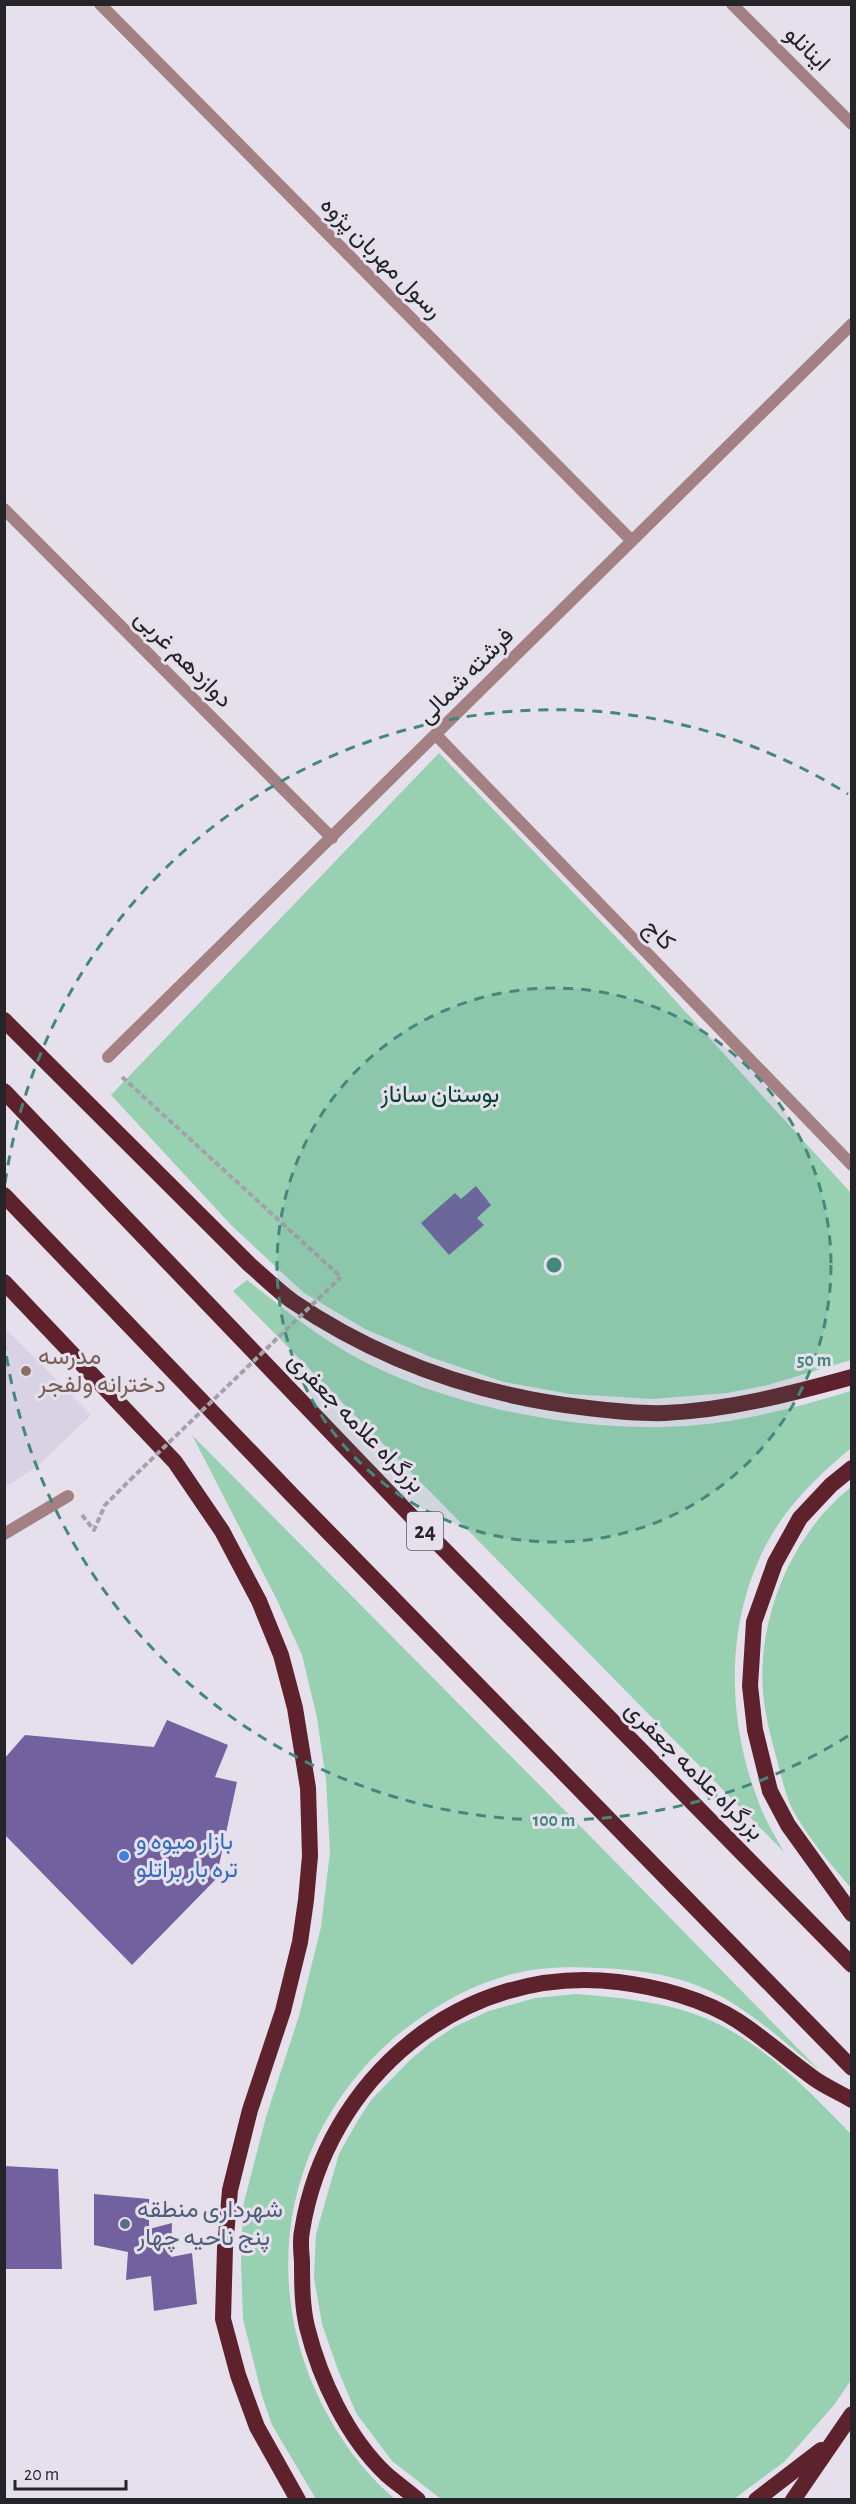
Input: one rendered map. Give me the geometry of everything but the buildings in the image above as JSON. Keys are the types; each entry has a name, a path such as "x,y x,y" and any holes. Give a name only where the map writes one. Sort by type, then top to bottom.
{"highway":[{"path":"4,1020 250,1265 290,1300 379,1350 432,1373 490,1391 554,1404 609,1411 663,1413 724,1407 780,1397 852,1377"},
{"name":"بزرگراه علامه جعفری","path":"4,1091 415,1520 852,1965"},
{"path":"4,1196 852,2068"},
{"path":"4,1282 175,1462 222,1531 259,1601 281,1655 295,1708 308,1788 310,1856 306,1900 300,1942 283,2011 250,2110 230,2190 223,2319 238,2375 257,2427 298,2499"},
{"path":"852,1468 831,1485 800,1518 775,1563 754,1622 750,1686 755,1730 770,1791 788,1825 852,1914"},
{"path":"418,2499 386,2474 362,2445 341,2413 320,2366 307,2326 302,2280 301,2232 325,2151 372,2077 392,2058 445,2016 477,2000 517,1988 553,1983 583,1980 618,1982 670,1993 712,2007 761,2037 813,2078 852,2100"},
{"path":"794,2499 852,2414"},
{"path":"756,2499 834,2441"}],"street":[{"name":"رسول مهربان پژوه","path":"100,4 632,541"},
{"name":"اینانلو","path":"732,4 852,124"},
{"name":"فرشته شمالی","path":"108,1056 852,324"},
{"name":"دوازدهم غربی","path":"4,509 332,838"},
{"name":"کاج","path":"436,735 852,1165"},
{"path":"4,1534 68,1496"}],"path":[{"path":"105,1505 341,1277 118,1073"}],"shaded area":[{"name":"مدرسه دخترانه ولفجر","path":"5,1328 91,1415 38,1466 5,1487"}],"green space":[{"name":"بوستان ساناز","path":"439,753 641,963 851,1193 851,1360 768,1385 727,1393 652,1399 570,1394 504,1382 433,1358 365,1329 304,1293 232,1226 111,1095"},
{"path":"247,1280 323,1337 388,1373 473,1403 518,1414 610,1426 697,1425 775,1412 851,1391 851,1448 804,1491 775,1529 753,1573 743,1605 737,1638 735,1672 740,1738 761,1809 784,1852 233,1291"},
{"path":"192,1435 819,2070 745,2011 713,1992 672,1977 647,1972 573,1967 535,1969 511,1974 457,1995 395,2037 359,2073 330,2114 308,2157 295,2203 288,2251 290,2300 300,2348 325,2411 361,2464 395,2499 316,2499 272,2425 262,2396 243,2319 241,2262 243,2206 266,2117 299,2016 321,1927 330,1852 326,1780 317,1718 302,1655 277,1600"},
{"path":"851,1487 851,1888 808,1835 790,1803 767,1718 763,1693 763,1664 766,1635 783,1579 812,1528 830,1506"},
{"path":"576,1994 634,2000 672,2007 726,2028 744,2038 777,2063 851,2134 851,2380 834,2405 784,2462 734,2499 441,2499 392,2461 356,2413 322,2324 314,2278 316,2234 339,2154 372,2099 410,2060 456,2026 489,2011 535,1998"}],"place":[{"name":"مدرسه دخترانه ولفجر","path":"26,1371"},
{"name":"بازار میوه و تره بار براتلو","path":"124,1856"},
{"name":"شهرداری منطقه پنج ناحیه چهار","path":"125,2224"}]}
